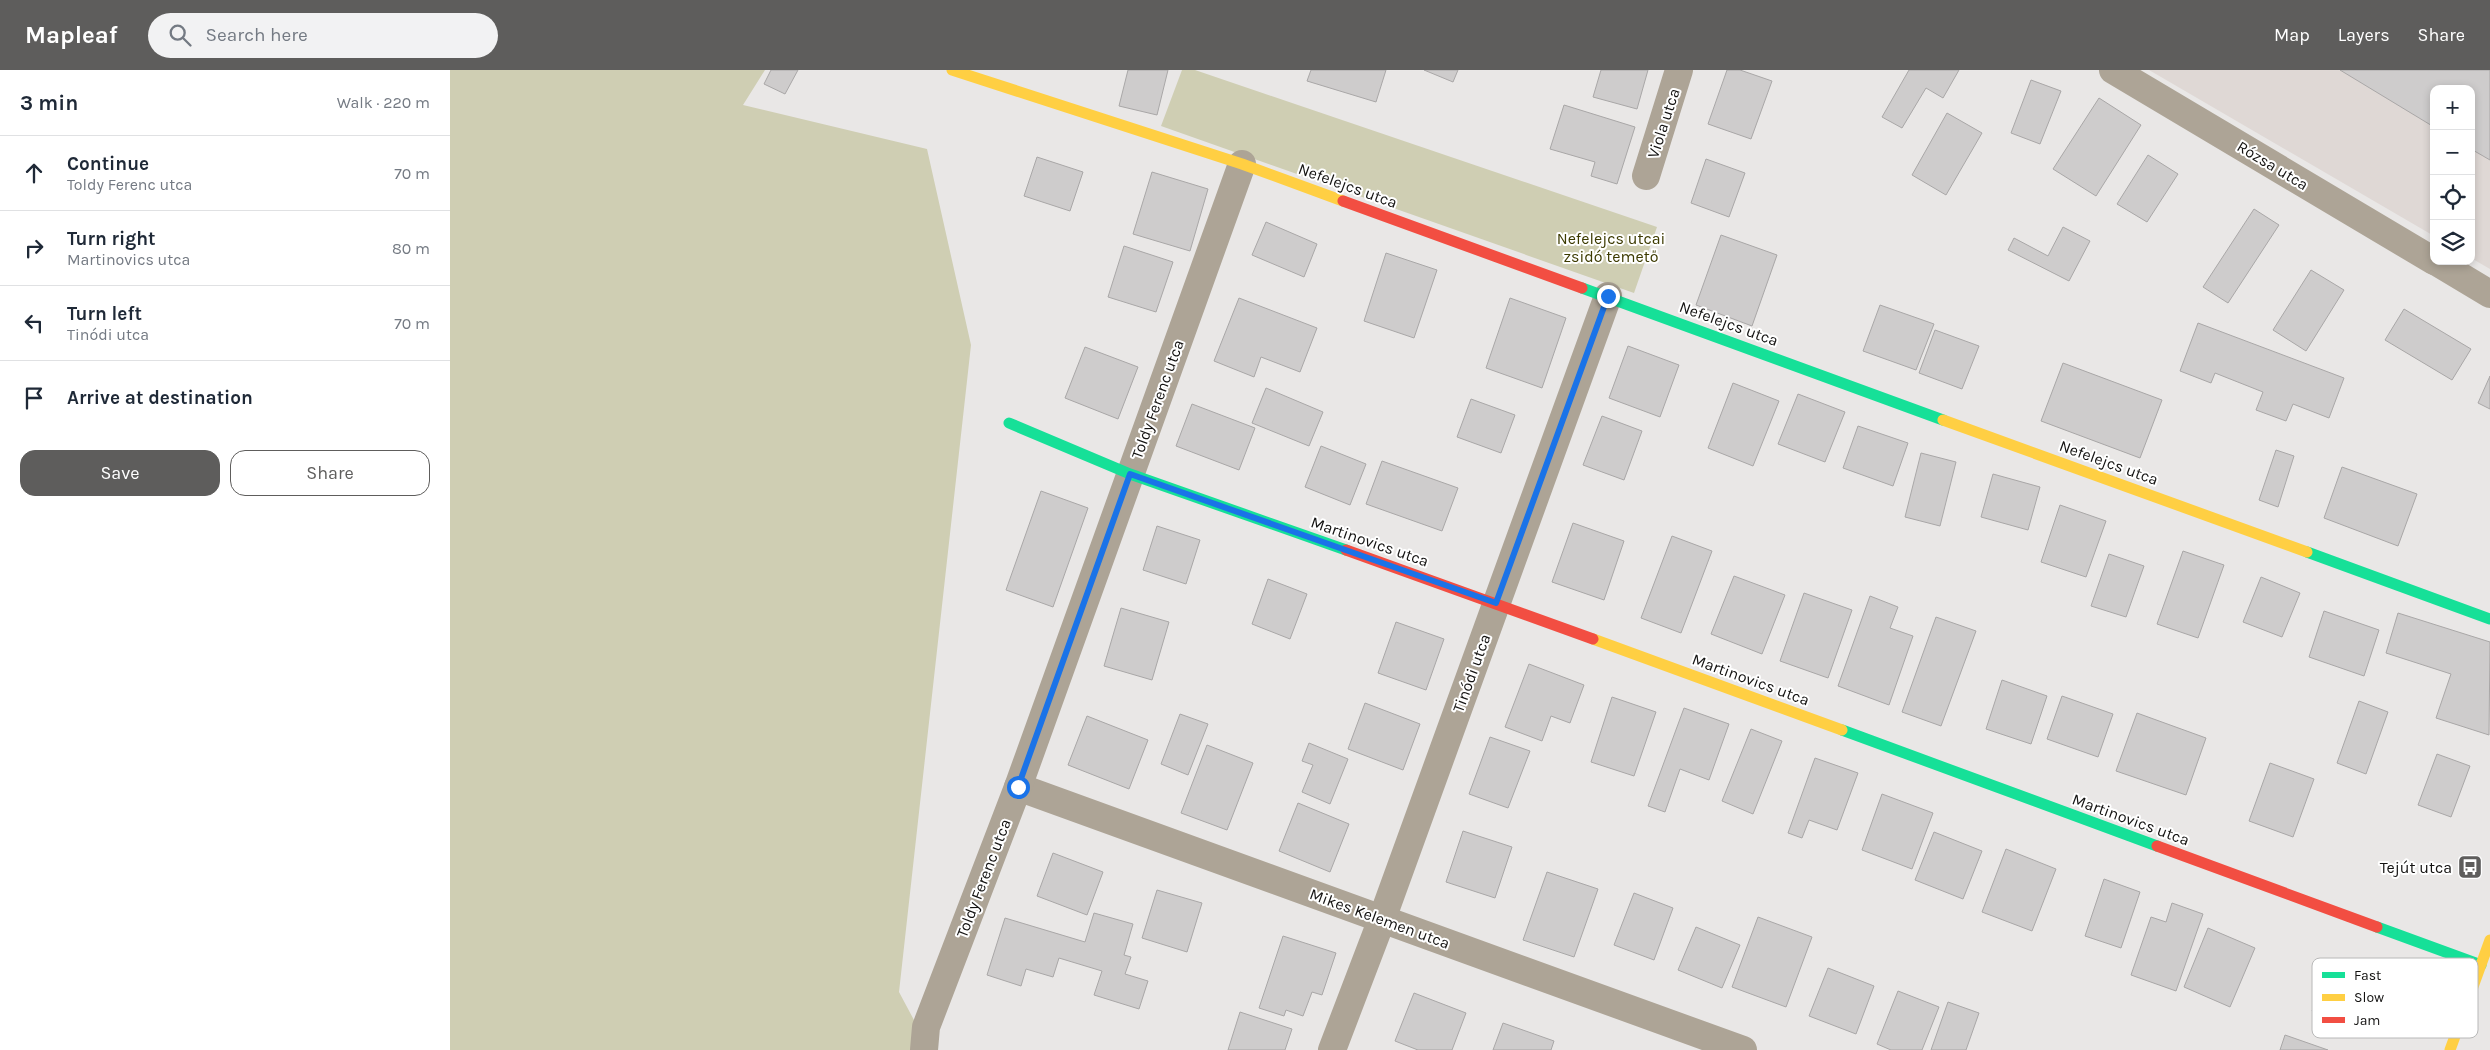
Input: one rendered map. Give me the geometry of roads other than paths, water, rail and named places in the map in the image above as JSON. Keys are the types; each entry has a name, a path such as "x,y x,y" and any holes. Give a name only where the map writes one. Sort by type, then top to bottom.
{"street":[{"name":"Nefelejcs utca","path":"952,70 1242,164 2490,618"},
{"name":"Viola utca","path":"1646,176 1679,70"},
{"name":"Rózsa utca","path":"2113,70 2430,259"},
{"name":"Toldy Ferenc utca","path":"925,1038 1018,787 1242,164"},
{"name":"Rózsa utca","path":"2441,265 2490,294"},
{"name":"Tinódi utca","path":"1332,1050 1382,919 1608,296"},
{"name":"Martinovics utca","path":"1009,423 1130,474 1496,603 2459,958"},
{"name":"Mikes Kelemen utca","path":"1018,787 1743,1050"},
{"path":"2478,974 2490,940"},
{"path":"2450,1050 2454,1038"}],"place":[{"name":"Tejút utca","path":"2470,867"}],"park label":[{"name":"Nefelejcs utcai zsidó temető","path":"1611,247"}]}
